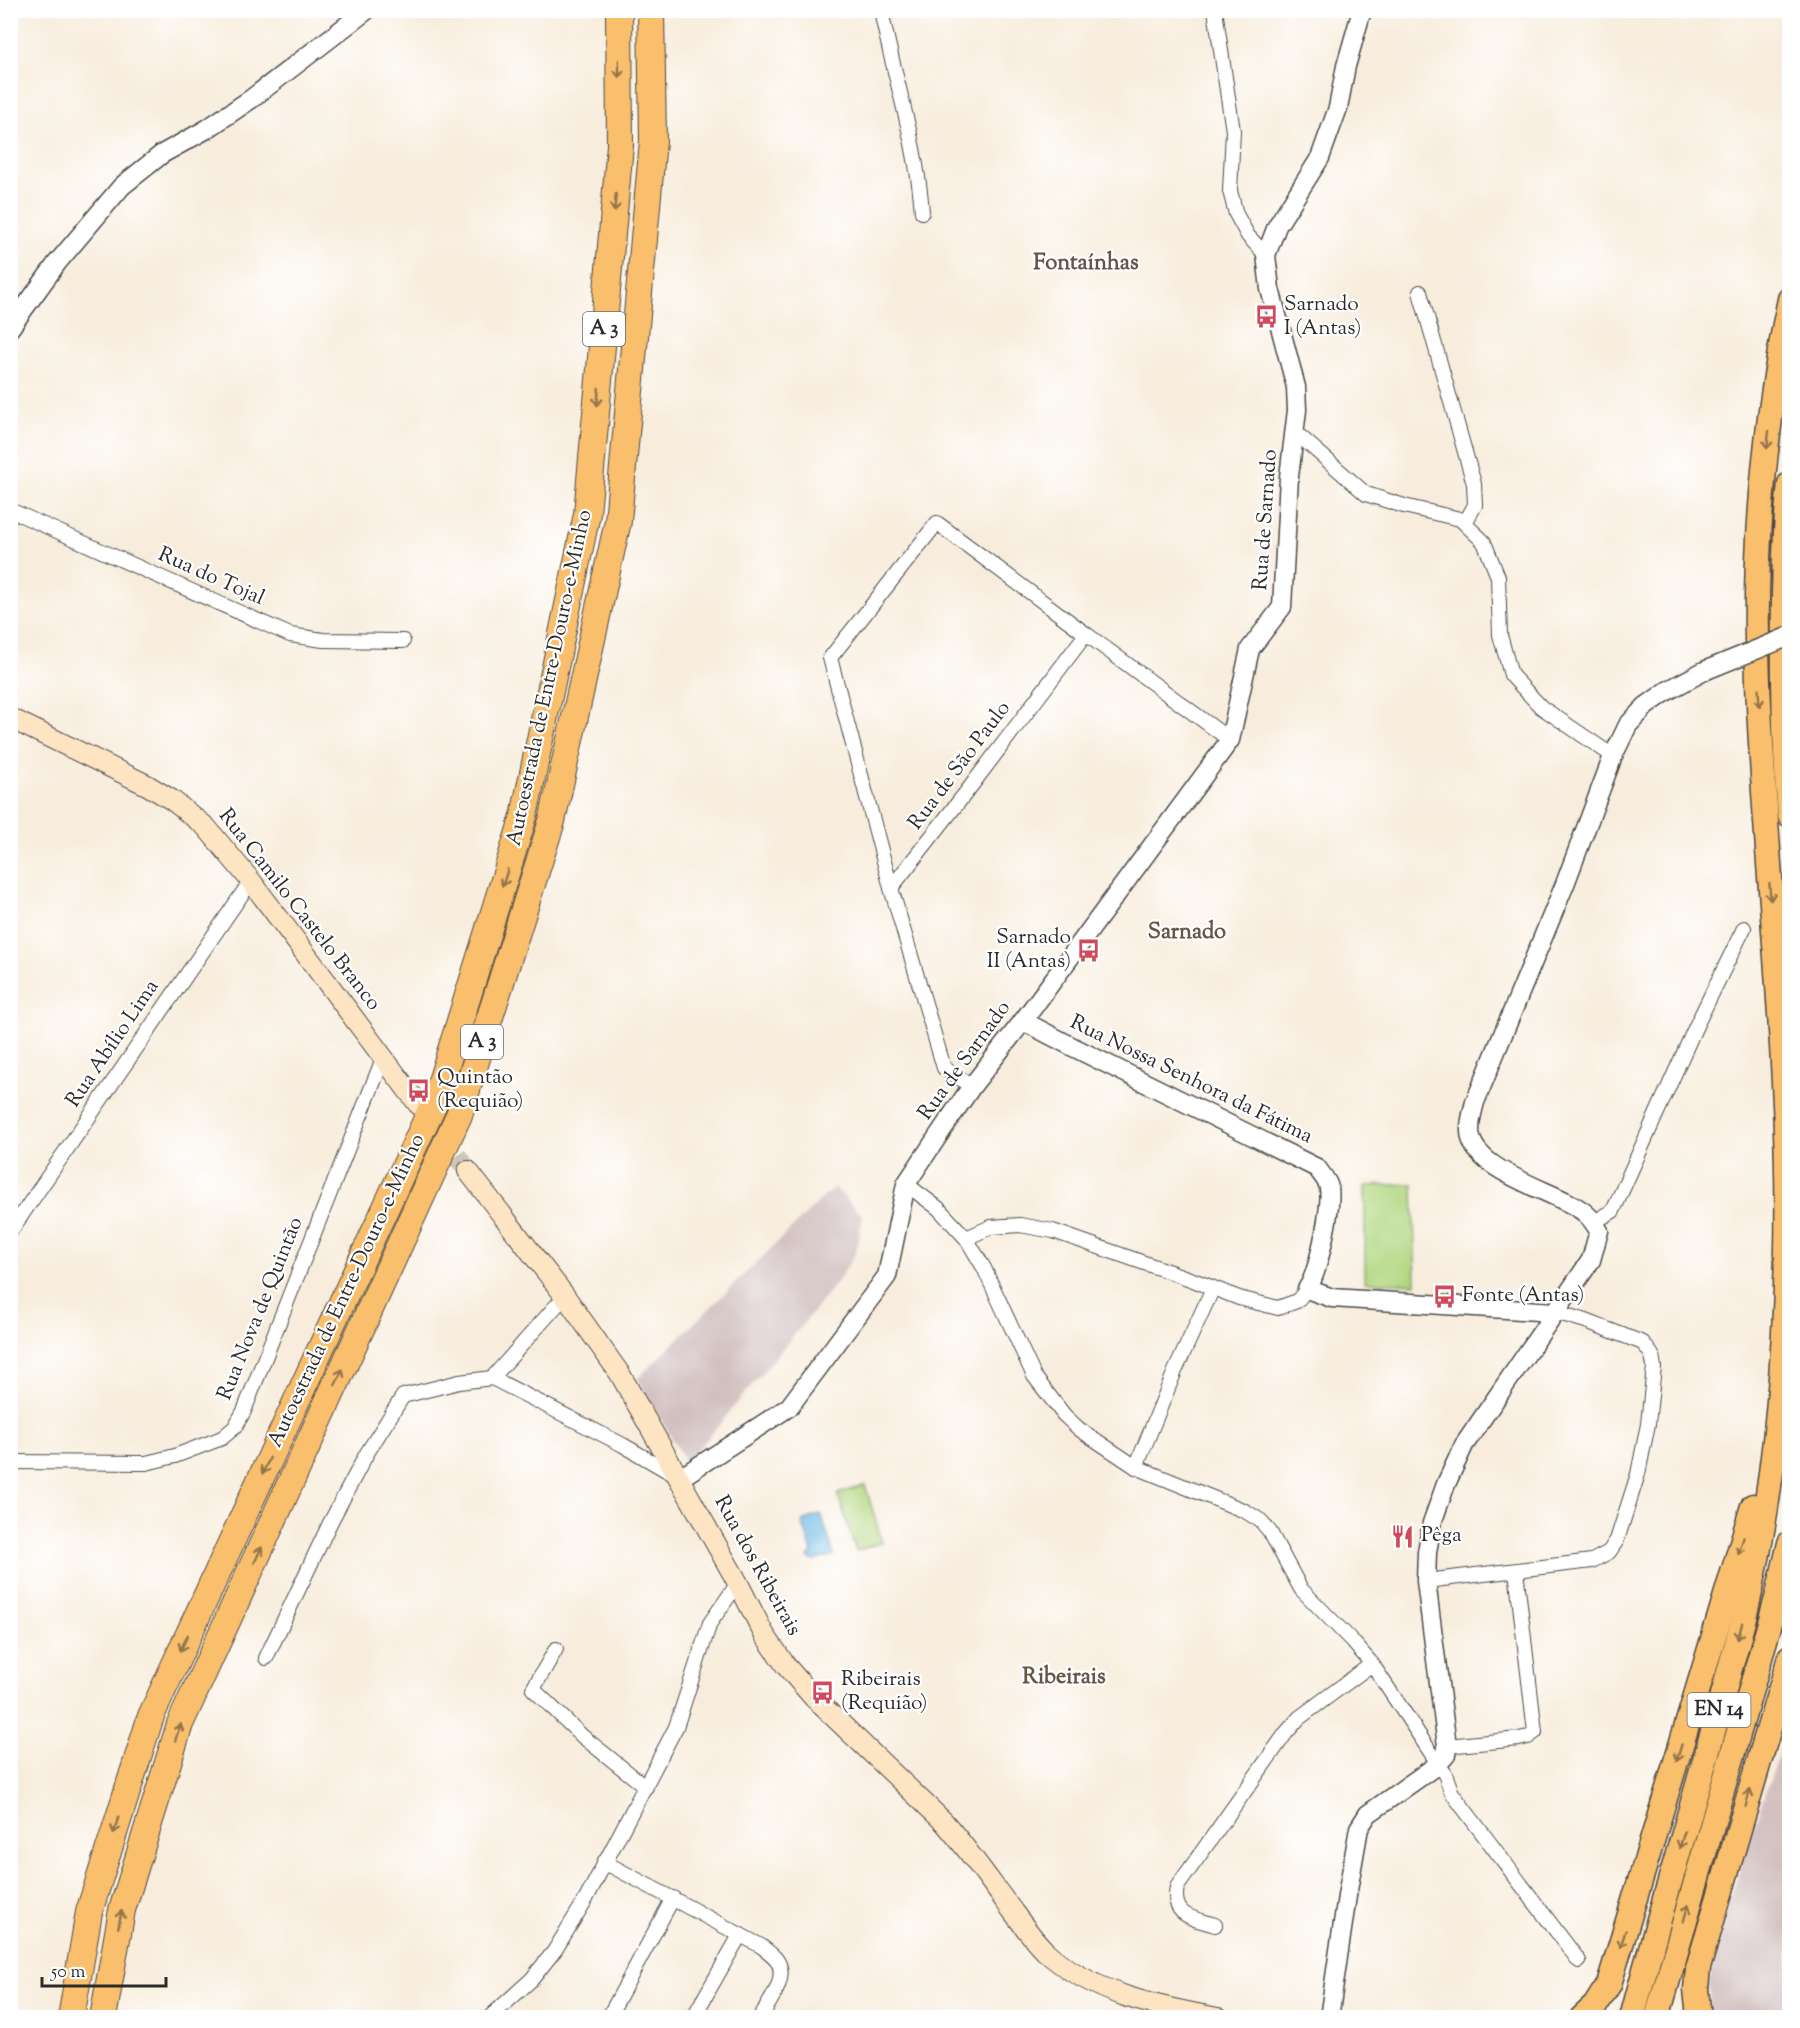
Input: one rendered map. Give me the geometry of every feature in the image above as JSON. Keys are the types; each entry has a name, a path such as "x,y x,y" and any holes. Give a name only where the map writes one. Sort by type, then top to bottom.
{"highway":[{"name":"Autoestrada de Entre-Douro-e-Minho","path":"71,2018 89,1912 151,1716 435,1101 524,816 587,514 620,145 619,10"},
{"name":"Autoestrada de Entre-Douro-e-Minho","path":"103,2018 122,1910 180,1724 459,1115 552,821 618,520 653,141 651,10"},
{"name":"EN 14","path":"1632,2018 1711,1740 1751,1589 1764,1515 1775,1429 1785,1317 1787,1177 1785,1108 1762,768 1758,678 1758,594 1760,523 1768,437 1790,299"},
{"path":"1790,484 1786,517 1783,659 1790,815"},
{"path":"1582,2018 1595,2006 1609,1984 1775,1429"},
{"name":"EN 14","path":"1657,2018 1777,1598 1790,1543"},
{"path":"1699,2018 1696,1989 1698,1968 1790,1657"}],"main road":[{"name":"Rua Camilo Castelo Branco","path":"10,718 147,785 172,800 206,827 251,881 384,1056"},
{"path":"384,1056 418,1104"},
{"name":"Rua dos Ribeirais","path":"468,1171 565,1296 620,1374 680,1478 764,1634 796,1677 944,1822 1030,1935 1046,1952 1068,1968 1113,1991 1158,2006 1218,2018"}],"street":[{"path":"10,328 57,263 122,186 162,154 207,129 251,99 367,10"},
{"path":"881,10 917,168 922,212"},
{"path":"1215,10 1233,131 1230,191 1236,214 1248,236 1266,255 1276,226 1320,158 1338,108 1346,66 1362,10"},
{"name":"Rua de Sarnado","path":"680,1478 789,1407 887,1276 906,1184 972,1086 1023,1021 1230,740 1250,649 1282,606 1289,477 1297,410 1296,387 1270,289 1266,255"},
{"path":"1420,292 1474,484 1475,505 1465,523"},
{"path":"1295,432 1366,494 1404,506 1460,519 1484,542 1498,577 1500,636 1511,675 1540,707 1613,756"},
{"name":"Rua do Tojal","path":"10,510 290,635 323,640 404,641"},
{"path":"972,1086 944,1068 891,888 830,658 937,523 1230,740"},
{"name":"Rua de São Paulo","path":"891,888 962,799 1086,634"},
{"path":"1329,2018 1348,1885 1359,1827 1368,1814 1437,1765 1446,1755 1447,1746 1426,1581 1427,1552 1432,1523 1464,1444 1591,1260 1599,1231 1583,1211 1503,1172 1482,1155 1474,1145 1469,1131 1475,1102 1565,884 1613,756 1628,725 1646,706 1667,691 1704,671 1790,636"},
{"name":"Rua Abílio Lima","path":"10,1232 251,881"},
{"path":"1594,1222 1613,1211 1695,1028 1744,928"},
{"name":"Rua Nossa Senhora da Fátima","path":"1023,1021 1317,1168 1329,1185 1330,1205 1314,1273 1306,1289"},
{"name":"Rua Nova de Quintão","path":"10,1462 146,1463 175,1456 222,1438 235,1427 249,1401 384,1056"},
{"path":"906,1184 938,1208 966,1238 984,1268 1034,1376 1064,1415 1079,1429 1136,1467 1245,1511 1262,1521 1301,1589 1372,1664 1445,1774 1452,1793 1579,1961"},
{"path":"966,1238 991,1227 1020,1225 1053,1231 1239,1298 1278,1308 1297,1301 1306,1289 1332,1298 1556,1312 1643,1343 1652,1354 1654,1367 1648,1425 1631,1496 1617,1540 1609,1552 1592,1561 1426,1581"},
{"path":"1136,1467 1175,1371 1213,1288"},
{"path":"492,1378 565,1296"},
{"path":"266,1658 330,1523 367,1453 403,1396 459,1382 492,1378 623,1445 680,1478"},
{"path":"1447,1746 1519,1739 1535,1732 1516,1571"},
{"path":"489,2018 532,1979 555,1950 586,1899 676,1727 710,1623 738,1583"},
{"path":"556,1648 533,1689 582,1736 646,1787"},
{"path":"1215,1925 1185,1915 1177,1907 1175,1897 1177,1887 1286,1732 1299,1718 1372,1664"},
{"path":"604,1862 761,1946 777,1960 781,1971 779,1984 760,2018"},
{"path":"608,2018 674,1898"},
{"path":"693,2018 740,1935"}],"shaded area":[{"path":"834,1187 863,1216 856,1252 817,1307 703,1444 685,1461 637,1379"},
{"path":"1789,1727 1789,2017 1709,2018 1709,1981 1722,1922"}],"green space":[{"path":"1413,1184 1416,1284 1365,1282 1365,1186"},
{"path":"865,1485 882,1542 856,1551 838,1494"}],"water":[{"path":"821,1514 834,1555 814,1561 808,1558 812,1552 802,1521"}],"tunnel":[{"path":"421,1108 468,1171"}],"place":[{"name":"Sarnado I (Antas)","path":"1266,317"},
{"name":"Sarnado II (Antas)","path":"1089,950"},
{"name":"Quintão (Requião)","path":"419,1090"},
{"name":"Fonte (Antas)","path":"1444,1296"},
{"name":"Pêga","path":"1403,1536"},
{"name":"Ribeirais (Requião)","path":"823,1692"}],"district":[{"name":"Fontaínhas","path":"1086,264"},
{"name":"Sarnado","path":"1187,933"},
{"name":"Ribeirais","path":"1064,1678"}]}
